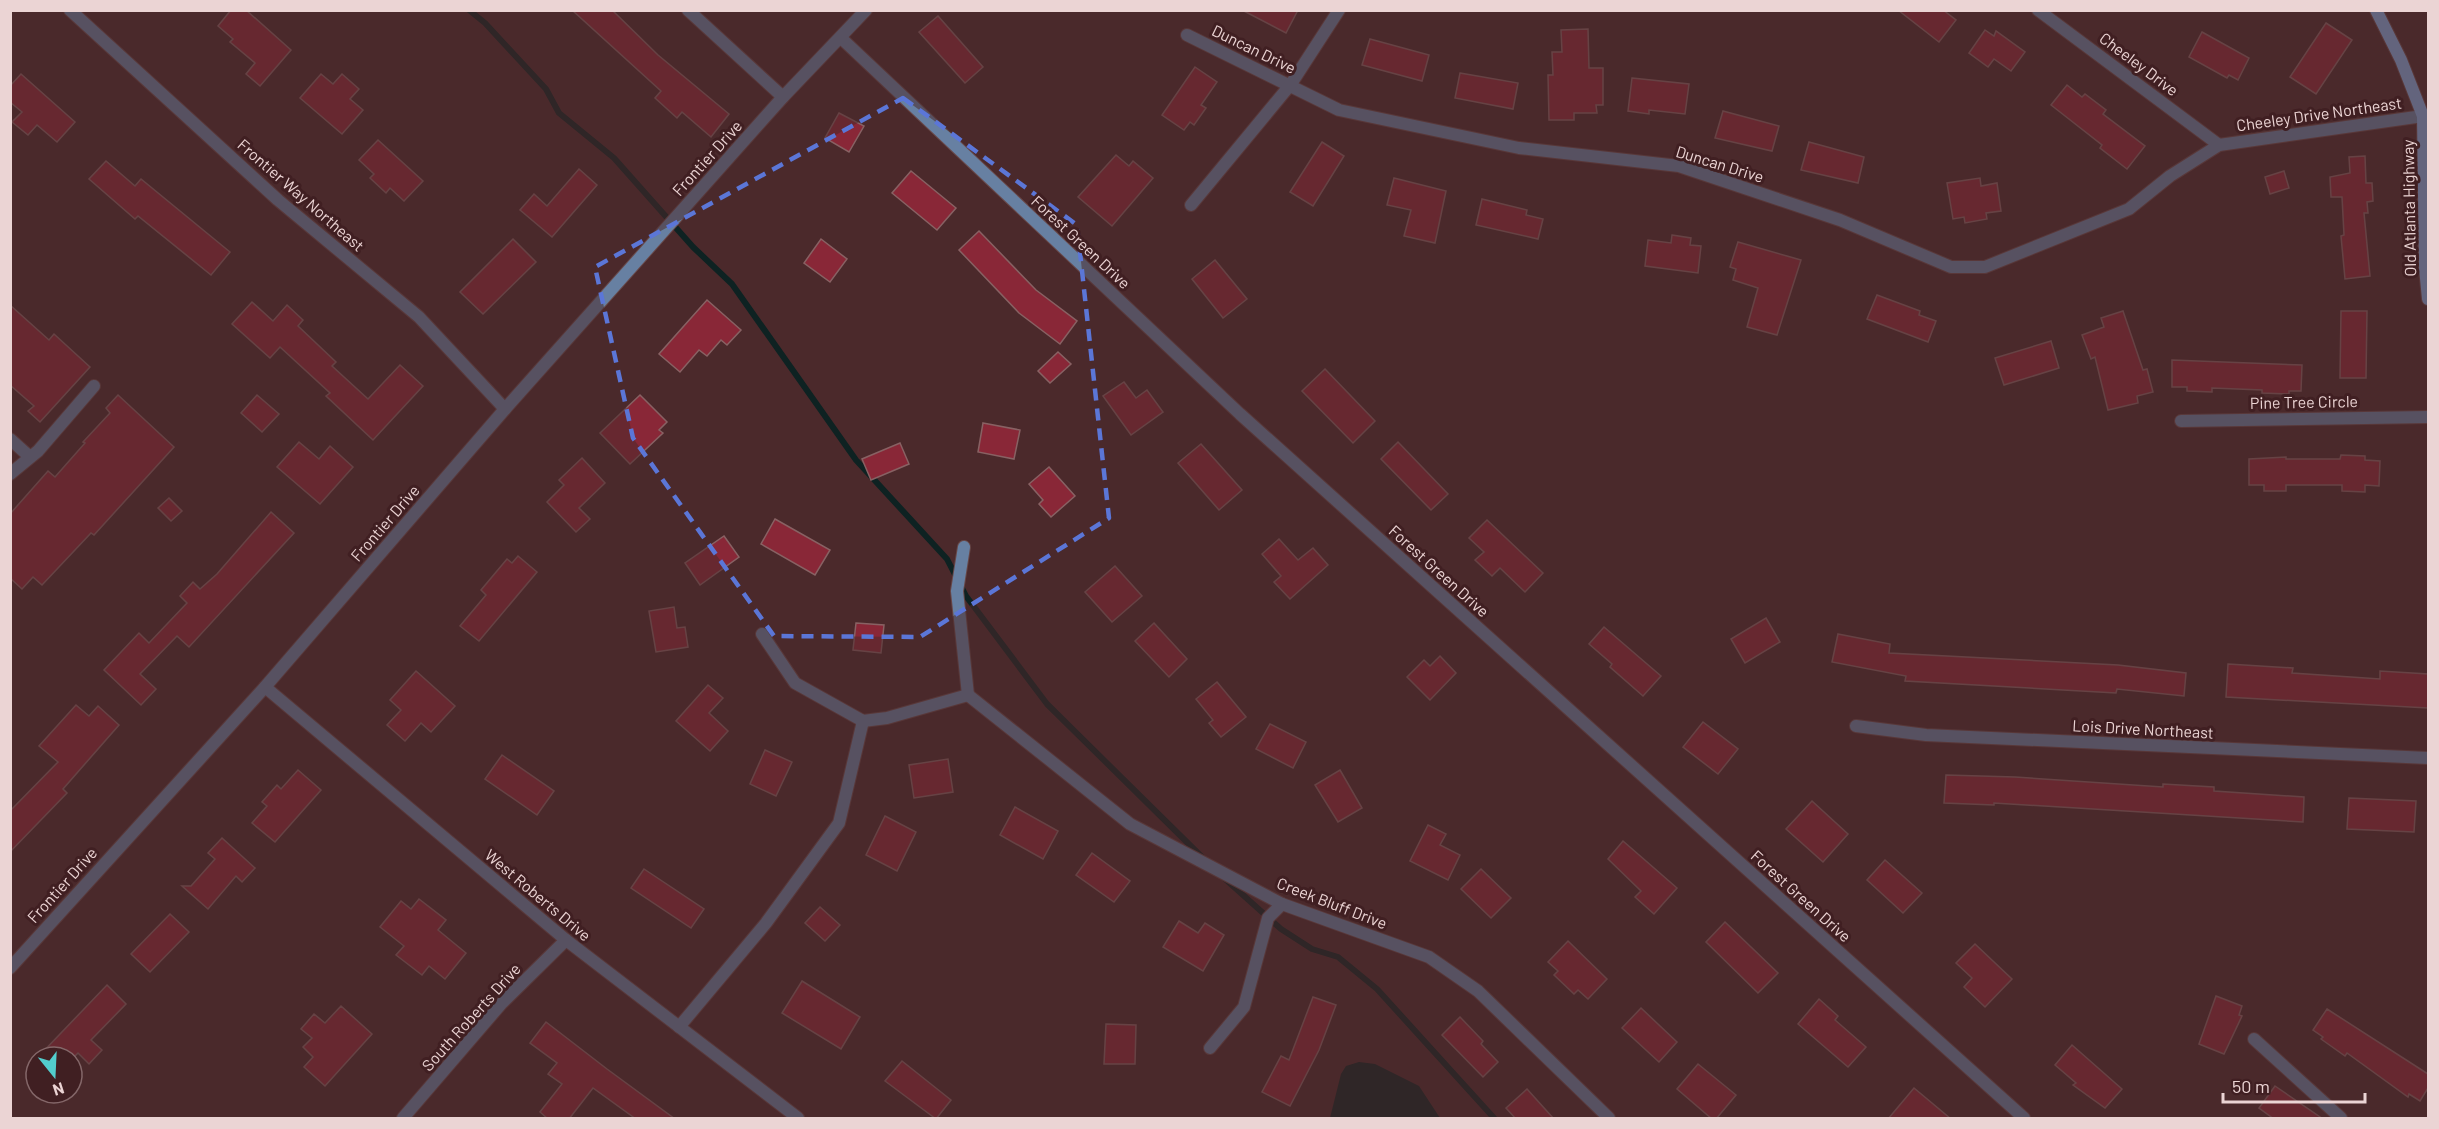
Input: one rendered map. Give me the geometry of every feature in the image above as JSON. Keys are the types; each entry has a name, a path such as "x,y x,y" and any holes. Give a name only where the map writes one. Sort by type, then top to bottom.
{"street":[{"name":"Frontier Way Northeast","path":"70,10 278,200 419,317 505,409"},
{"path":"688,10 783,97"},
{"path":"841,38 866,10"},
{"path":"1191,205 1291,84 1339,10"},
{"name":"Cheeley Drive","path":"2038,10 2219,145"},
{"path":"2376,10 2426,112"},
{"name":"Duncan Drive","path":"1187,35 1291,84 1339,110 1508,145 1679,166 1840,220 1951,267 1985,267 2129,209 2170,176 2219,145"},
{"name":"Frontier Drive","path":"10,968 265,687 505,409 783,97 841,38"},
{"name":"Forest Green Drive","path":"841,38 1240,414 2024,1119"},
{"name":"Cheeley Drive Northeast","path":"2219,145 2426,112"},
{"name":"Old Atlanta Highway","path":"2426,112 2425,268 2428,299"},
{"path":"10,474 30,457 94,386"},
{"name":"Pine Tree Circle","path":"2181,421 2428,417"},
{"path":"10,439 30,457"},
{"path":"762,634 795,683 863,721 887,718 968,695 957,591 964,547"},
{"name":"West Roberts Drive","path":"265,687 566,940 798,1119"},
{"name":"Creek Bluff Drive","path":"968,695 1130,824 1282,904 1429,957 1478,991 1610,1119"},
{"path":"679,1027 766,923 839,822 863,721"},
{"name":"Lois Drive Northeast","path":"1856,726 1926,735 2428,758"},
{"path":"1210,1048 1244,1007 1268,918 1282,904"},
{"name":"South Roberts Drive","path":"404,1119 501,1004 566,940"},
{"path":"2254,1039 2340,1119"}],"highlighted area":[{"path":"903,98 1077,225 1109,518 920,637 774,636 633,438 595,267"}],"water":[{"path":"1359,1062 1375,1064 1419,1086 1440,1118 1330,1118 1341,1074 1346,1066"}],"building":[{"path":"231,10 246,10 291,50 260,86 246,74 255,63 230,42 233,39 218,26"},
{"path":"572,10 612,10 658,55 729,114 711,137 682,112 677,118 655,98 661,91"},
{"path":"1242,10 1298,10 1286,33"},
{"path":"1898,10 1943,10 1956,20 1939,42"},
{"path":"938,16 983,67 965,83 919,32"},
{"path":"2326,23 2352,40 2316,94 2290,77"},
{"path":"1588,29 1589,68 1603,68 1603,105 1596,105 1597,113 1574,113 1574,120 1549,120 1548,75 1553,75 1552,52 1562,52 1561,30"},
{"path":"1985,30 1994,36 1996,31 2025,52 2011,71 1994,59 1988,67 1969,53"},
{"path":"2202,32 2249,58 2238,80 2229,75 2227,78 2189,57"},
{"path":"1370,39 1429,55 1422,81 1362,65"},
{"path":"1195,67 1217,82 1201,105 1206,108 1194,125 1190,122 1184,130 1162,115"},
{"path":"1460,73 1518,83 1513,109 1455,98"},
{"path":"21,74 75,122 57,142 37,125 28,135 12,122 22,112 10,102 10,86"},
{"path":"321,74 333,84 342,74 359,89 350,99 363,110 342,134 300,98"},
{"path":"1632,78 1689,84 1685,114 1649,110 1649,114 1628,111"},
{"path":"2067,85 2082,97 2085,94 2106,110 2103,114 2145,146 2127,169 2100,148 2102,145 2051,105"},
{"path":"1723,111 1779,126 1772,151 1715,138"},
{"path":"839,113 864,126 849,152 825,138"},
{"path":"378,140 423,181 404,201 390,188 386,193 370,178 374,174 359,160"},
{"path":"1322,142 1344,156 1313,206 1290,192"},
{"path":"1809,142 1864,157 1858,183 1801,170"},
{"path":"1116,155 1129,166 1133,161 1153,178 1112,226 1078,197"},
{"path":"2365,156 2366,183 2372,183 2373,201 2367,202 2368,213 2364,213 2370,276 2345,279 2341,236 2344,235 2342,197 2331,197 2330,177 2350,173 2349,157"},
{"path":"106,161 135,186 141,179 230,252 211,275 138,216 135,219 89,179"},
{"path":"579,169 597,185 552,237 520,210 534,194 547,206"},
{"path":"911,171 956,208 937,230 892,193"},
{"path":"2284,171 2289,188 2270,194 2265,177"},
{"path":"1394,178 1446,191 1435,243 1404,236 1411,210 1387,205"},
{"path":"1980,178 1981,186 1997,183 2001,211 1986,213 1987,219 1965,223 1964,217 1953,219 1947,183"},
{"path":"1482,199 1527,210 1526,215 1543,219 1538,239 1476,225"},
{"path":"979,231 1036,290 1077,321 1060,344 1019,313 959,250"},
{"path":"1672,235 1691,238 1690,245 1701,246 1698,273 1645,266 1648,240 1671,243"},
{"path":"513,239 536,262 483,314 460,292"},
{"path":"821,239 847,259 830,282 804,263"},
{"path":"1738,242 1801,260 1777,335 1747,327 1758,288 1733,280 1736,269 1730,267"},
{"path":"1215,260 1247,299 1223,318 1192,279"},
{"path":"1877,295 1920,311 1919,315 1936,321 1928,342 1867,319"},
{"path":"707,300 741,330 727,345 721,340 707,356 699,350 680,372 659,354"},
{"path":"252,302 273,321 287,305 303,320 298,326 336,362 332,366 368,399 400,365 423,386 373,440 326,396 330,393 280,347 270,358 232,324"},
{"path":"10,305 49,340 54,334 90,367 40,422 28,411 34,406 10,385"},
{"path":"2123,311 2143,370 2147,369 2153,392 2137,396 2138,403 2108,410 2095,357 2091,359 2082,335 2104,327 2101,318"},
{"path":"2341,311 2367,311 2366,378 2340,378"},
{"path":"2051,341 2059,368 2004,385 1995,358"},
{"path":"1058,352 1071,364 1050,383 1038,371"},
{"path":"2172,360 2302,365 2301,391 2289,391 2289,394 2262,393 2262,390 2212,388 2212,392 2187,391 2187,387 2172,387"},
{"path":"1325,369 1375,421 1353,443 1302,391"},
{"path":"1124,382 1136,398 1147,390 1163,412 1131,435 1103,396"},
{"path":"118,395 174,447 94,535 91,533 42,585 33,577 22,589 10,578 10,514 48,471 55,477 110,413 106,408"},
{"path":"257,395 279,414 262,432 241,413"},
{"path":"640,395 667,422 659,430 663,433 630,464 600,433"},
{"path":"983,423 1020,430 1014,459 978,452"},
{"path":"299,442 319,459 330,446 353,467 320,504 277,467"},
{"path":"1398,442 1448,494 1431,510 1381,459"},
{"path":"900,443 909,464 871,480 862,459"},
{"path":"1201,444 1242,490 1219,510 1178,463"},
{"path":"2341,455 2365,456 2365,460 2380,461 2379,486 2365,485 2365,492 2342,491 2342,485 2286,485 2286,491 2264,491 2264,485 2249,485 2249,459 2286,457 2286,459 2340,459"},
{"path":"582,458 605,483 579,508 590,519 576,532 547,502 564,485 559,480"},
{"path":"1049,467 1075,496 1051,517 1039,504 1043,500 1029,484"},
{"path":"169,498 182,511 171,521 158,508"},
{"path":"271,512 294,533 189,647 177,636 140,674 156,689 141,705 104,670 139,633 149,643 187,603 180,596 193,582 200,589 217,574"},
{"path":"775,519 830,550 815,575 761,544"},
{"path":"1487,520 1543,573 1525,592 1500,568 1492,576 1475,560 1484,552 1469,538"},
{"path":"724,536 739,557 700,585 685,563"},
{"path":"1279,539 1298,560 1313,548 1328,565 1290,599 1274,582 1281,576 1262,554"},
{"path":"518,556 537,572 479,641 460,626 486,595 481,590 507,559 512,563"},
{"path":"1115,566 1142,596 1112,622 1085,592"},
{"path":"674,607 677,628 685,627 688,647 656,652 649,611"},
{"path":"1766,618 1780,642 1745,663 1731,639"},
{"path":"856,623 884,625 881,653 853,650"},
{"path":"1154,623 1187,659 1169,677 1135,641"},
{"path":"1604,627 1661,676 1643,696 1610,667 1612,664 1589,644"},
{"path":"1838,634 1890,644 1889,653 2118,665 2186,673 2184,696 2117,689 2116,693 1905,681 1906,676 1832,662"},
{"path":"1440,656 1456,673 1430,700 1407,677 1424,660 1430,666"},
{"path":"2228,664 2293,668 2292,673 2380,679 2380,671 2428,674 2428,708 2226,697"},
{"path":"416,671 455,706 431,732 421,723 405,741 387,725 401,710 390,700"},
{"path":"1217,682 1246,717 1221,737 1209,723 1213,720 1196,699"},
{"path":"708,685 723,698 709,713 728,731 710,751 676,721"},
{"path":"76,705 89,716 98,706 119,725 63,789 67,793 10,852 10,811 58,762 39,746"},
{"path":"1703,722 1738,749 1718,774 1683,747"},
{"path":"1270,724 1306,742 1293,768 1256,749"},
{"path":"765,750 792,762 776,796 750,784"},
{"path":"502,755 554,791 537,815 485,779"},
{"path":"948,759 953,792 914,798 909,765"},
{"path":"298,770 321,790 275,842 252,823 267,806 262,802 277,785 281,789"},
{"path":"1340,770 1362,808 1338,822 1315,785"},
{"path":"1946,775 2015,777 2163,787 2163,784 2214,787 2214,791 2304,797 2303,822 1994,803 1994,805 1944,803"},
{"path":"2349,798 2416,801 2414,832 2347,829"},
{"path":"1812,801 1848,834 1823,862 1786,829"},
{"path":"1015,807 1058,831 1043,859 1000,835"},
{"path":"885,816 916,832 897,871 866,855"},
{"path":"1428,825 1446,834 1440,845 1460,855 1448,880 1410,861"},
{"path":"222,838 255,868 242,882 236,876 208,909 182,886 191,886 215,859 208,853"},
{"path":"1623,841 1677,888 1654,914 1635,897 1641,891 1608,859"},
{"path":"1092,853 1130,881 1114,902 1076,875"},
{"path":"1885,860 1922,893 1903,913 1867,880"},
{"path":"644,869 704,909 691,928 631,888"},
{"path":"1481,869 1511,898 1491,918 1461,889"},
{"path":"419,899 446,920 438,930 466,953 445,979 429,966 422,975 396,955 404,946 380,927 401,901 411,909"},
{"path":"820,907 840,925 825,941 805,923"},
{"path":"170,914 189,932 150,972 131,954"},
{"path":"1179,921 1198,933 1205,923 1224,935 1203,971 1163,947"},
{"path":"1725,922 1778,973 1758,993 1706,942"},
{"path":"1568,941 1607,979 1588,999 1578,990 1574,994 1554,975 1558,971 1548,962"},
{"path":"1975,944 2012,979 1985,1007 1964,987 1972,978 1956,963"},
{"path":"802,981 860,1017 841,1049 782,1013"},
{"path":"107,985 126,1004 91,1040 102,1050 89,1064 84,1059 84,1045 50,1045"},
{"path":"2216,996 2242,1006 2239,1015 2242,1016 2224,1054 2199,1044"},
{"path":"1313,997 1336,1005 1319,1050 1290,1106 1262,1092 1281,1056 1289,1060"},
{"path":"1819,999 1838,1016 1835,1020 1866,1047 1848,1067 1798,1024"},
{"path":"341,1006 372,1034 325,1086 304,1067 313,1057 303,1047 312,1038 301,1029 314,1014 325,1023"},
{"path":"1641,1008 1677,1042 1659,1062 1622,1028"},
{"path":"2327,1009 2428,1074 2428,1088 2420,1101 2409,1094 2408,1097 2347,1053 2345,1056 2321,1039 2323,1037 2313,1030"},
{"path":"1460,1017 1483,1041 1481,1044 1498,1062 1483,1077 1442,1035"},
{"path":"546,1022 675,1119 636,1119 593,1088 569,1119 548,1119 540,1112 562,1084 548,1074 557,1063 530,1043"},
{"path":"1106,1024 1136,1025 1135,1064 1104,1064"},
{"path":"2072,1045 2122,1089 2105,1108 2073,1085 2076,1083 2055,1065"},
{"path":"902,1061 951,1100 936,1119 885,1081"},
{"path":"1698,1064 1736,1095 1716,1119 1712,1119 1677,1089"},
{"path":"2275,1086 2323,1119 2274,1119 2259,1108"},
{"path":"1914,1088 1951,1119 1888,1119"},
{"path":"1527,1089 1554,1119 1516,1119 1506,1108"}],"waterway":[{"path":"469,10 485,23 546,89 559,113 614,158 693,247 732,284 856,460 947,559 966,596 1047,704 1204,859"},
{"path":"1224,878 1281,929 1312,949 1338,957 1377,989 1494,1118"}]}
